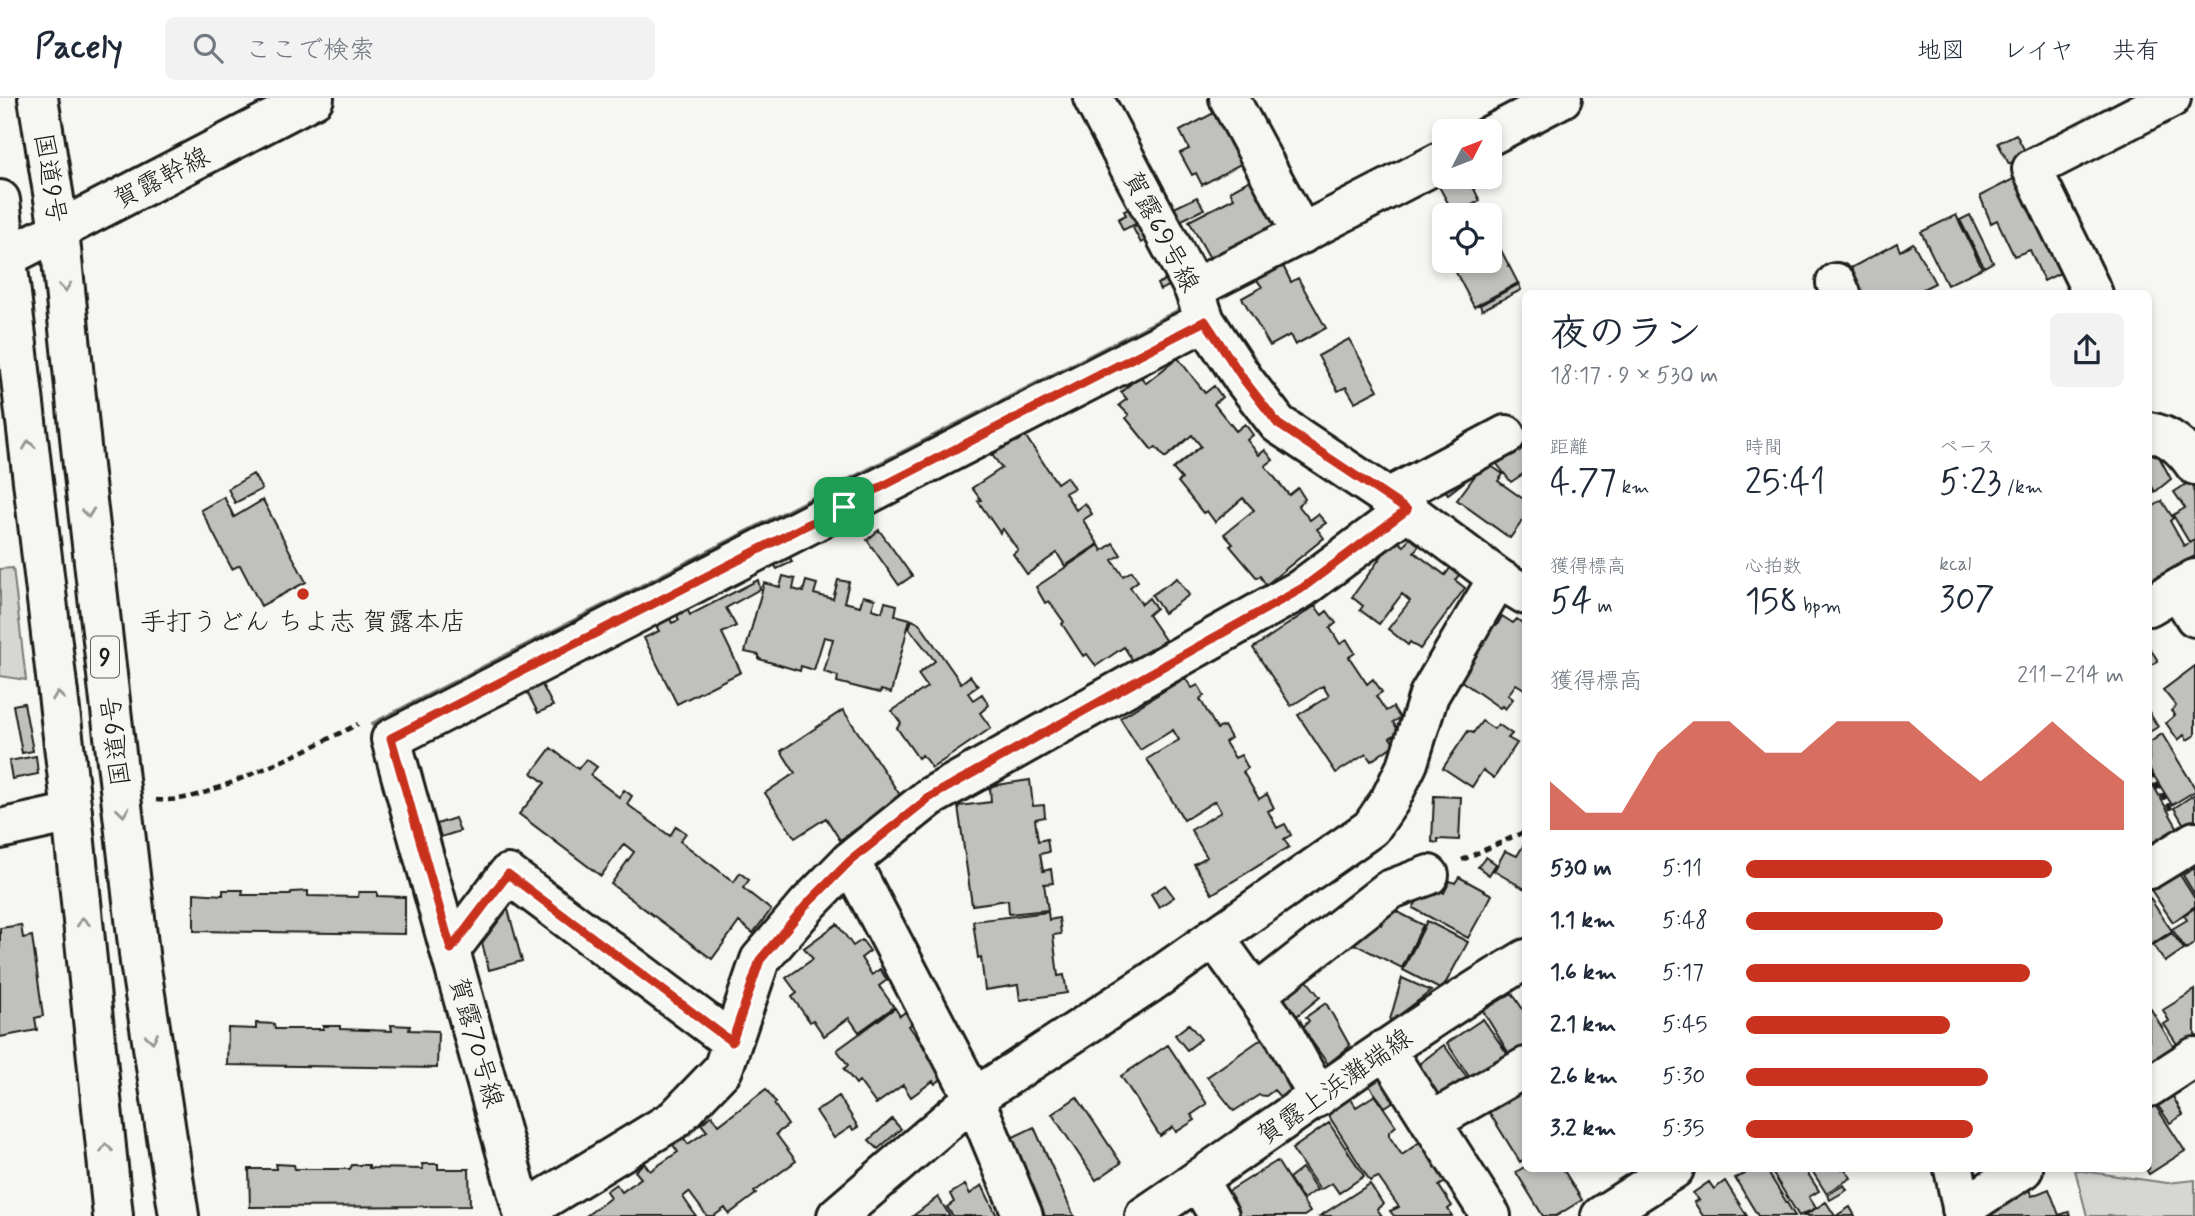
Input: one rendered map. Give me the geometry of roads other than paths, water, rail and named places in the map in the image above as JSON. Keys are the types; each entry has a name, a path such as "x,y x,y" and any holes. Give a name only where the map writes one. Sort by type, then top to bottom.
{"main road":[{"name":"国道9号","path":"38,98 59,230 83,466 140,962 179,1216"},
{"name":"賀露幹線","path":"7,257 314,98"},
{"name":"賀露69号線","path":"1093,98 1200,305 1244,380 1278,424 1517,585"},
{"path":"1229,98 1301,234"},
{"path":"1502,129 1562,98"},
{"path":"2091,290 2032,169 2171,98"},
{"path":"2188,98 2195,111"},
{"path":"1200,305 1301,234 1432,166"},
{"name":"国道9号","path":"0,200 72,813 113,1216"},
{"name":"賀露70号線","path":"524,1214 391,738 1200,305"},
{"path":"2153,425 2180,447 2195,464"},
{"path":"524,1214 675,1119 723,1069 760,960 808,903 850,861 930,797 1301,589 1397,504 1506,435"},
{"path":"837,1216 974,1098 1150,983 1371,828 1390,800 1408,763 1429,695 1517,585"},
{"path":"0,829 72,813"},
{"path":"2152,867 2193,842"},
{"path":"850,861 974,1098 1023,1216"},
{"path":"451,949 508,874 732,1042"},
{"path":"1257,994 1389,890 1429,875"},
{"path":"1214,937 1282,1031 1318,1097"},
{"name":"賀露上浜灘端線","path":"1145,1216 1385,1049 1522,962"},
{"path":"1385,1049 1491,1216"},
{"path":"2152,1085 2195,1057"},
{"path":"1431,1122 1522,1069"},
{"path":"1601,1216 1669,1172"},
{"path":"1955,1172 1963,1212 2020,1172"},
{"path":"1198,1181 1219,1216"}],"place":[{"name":"手打うどん ちよ志 賀露本店","path":"303,594"}]}
